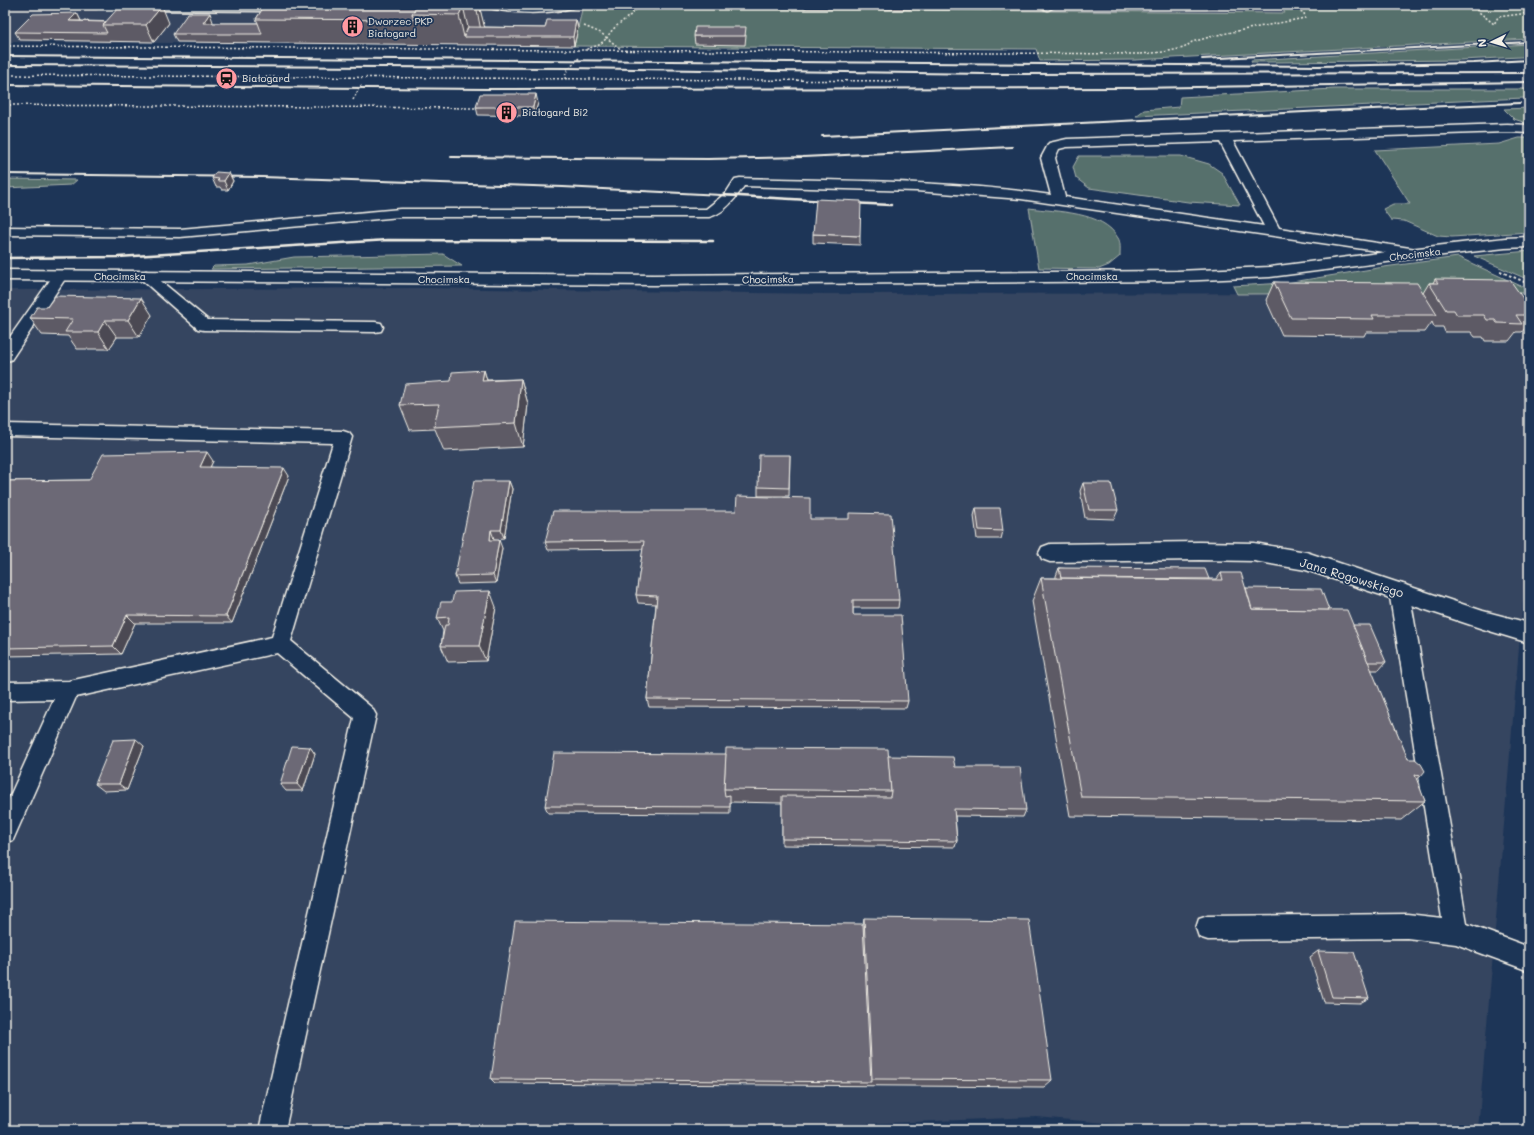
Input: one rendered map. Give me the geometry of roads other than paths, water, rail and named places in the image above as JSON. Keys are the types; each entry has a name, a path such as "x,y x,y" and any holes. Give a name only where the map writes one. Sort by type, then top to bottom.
{"street":[{"name":"Chocimska","path":"5,275 654,280 1178,276 1270,272 1418,253 1505,243 1529,242"},
{"name":"Jana Rogowskiego","path":"1050,552 1254,552 1306,561 1483,620 1529,633"}],"lane":[{"path":"129,5 136,8 263,8 277,5"},
{"path":"489,5 498,8 569,6"},
{"path":"1059,201 1048,158 1054,146 1067,143 1507,128 1529,130"},
{"path":"1224,137 1274,232"},
{"path":"5,231 180,233 400,213 709,213 731,196 740,182 933,188 979,191 1059,201 1418,253"},
{"path":"5,356 60,276"},
{"path":"146,276 204,325 374,327"},
{"path":"5,430 343,437 280,644"},
{"path":"1399,591 1456,932"},
{"path":"5,691 69,690 280,644"},
{"path":"272,1130 365,715 280,644"},
{"path":"5,832 69,690"},
{"path":"1208,928 1407,926 1456,932 1529,959"}],"railway":[{"path":"1202,59 1529,42"},
{"path":"5,56 1318,66 1474,63 1529,60"},
{"path":"5,65 569,68 985,74 1529,73"},
{"path":"5,85 486,89 1134,88 1529,82"},
{"path":"822,136 1324,111 1520,103"},
{"path":"451,157 708,159 803,157 1012,147"},
{"path":"5,174 262,177 563,187 728,195"},
{"path":"722,195 728,195"},
{"path":"728,195 741,196"},
{"path":"728,195 826,201"},
{"path":"850,203 891,205"},
{"path":"5,258 118,257 388,240 713,241"}],"place":[{"name":"Dworzec PKP Białogard","path":"352,27"},
{"name":"Białogard","path":"226,78"},
{"name":"Białogard Bi2","path":"507,112"}]}
